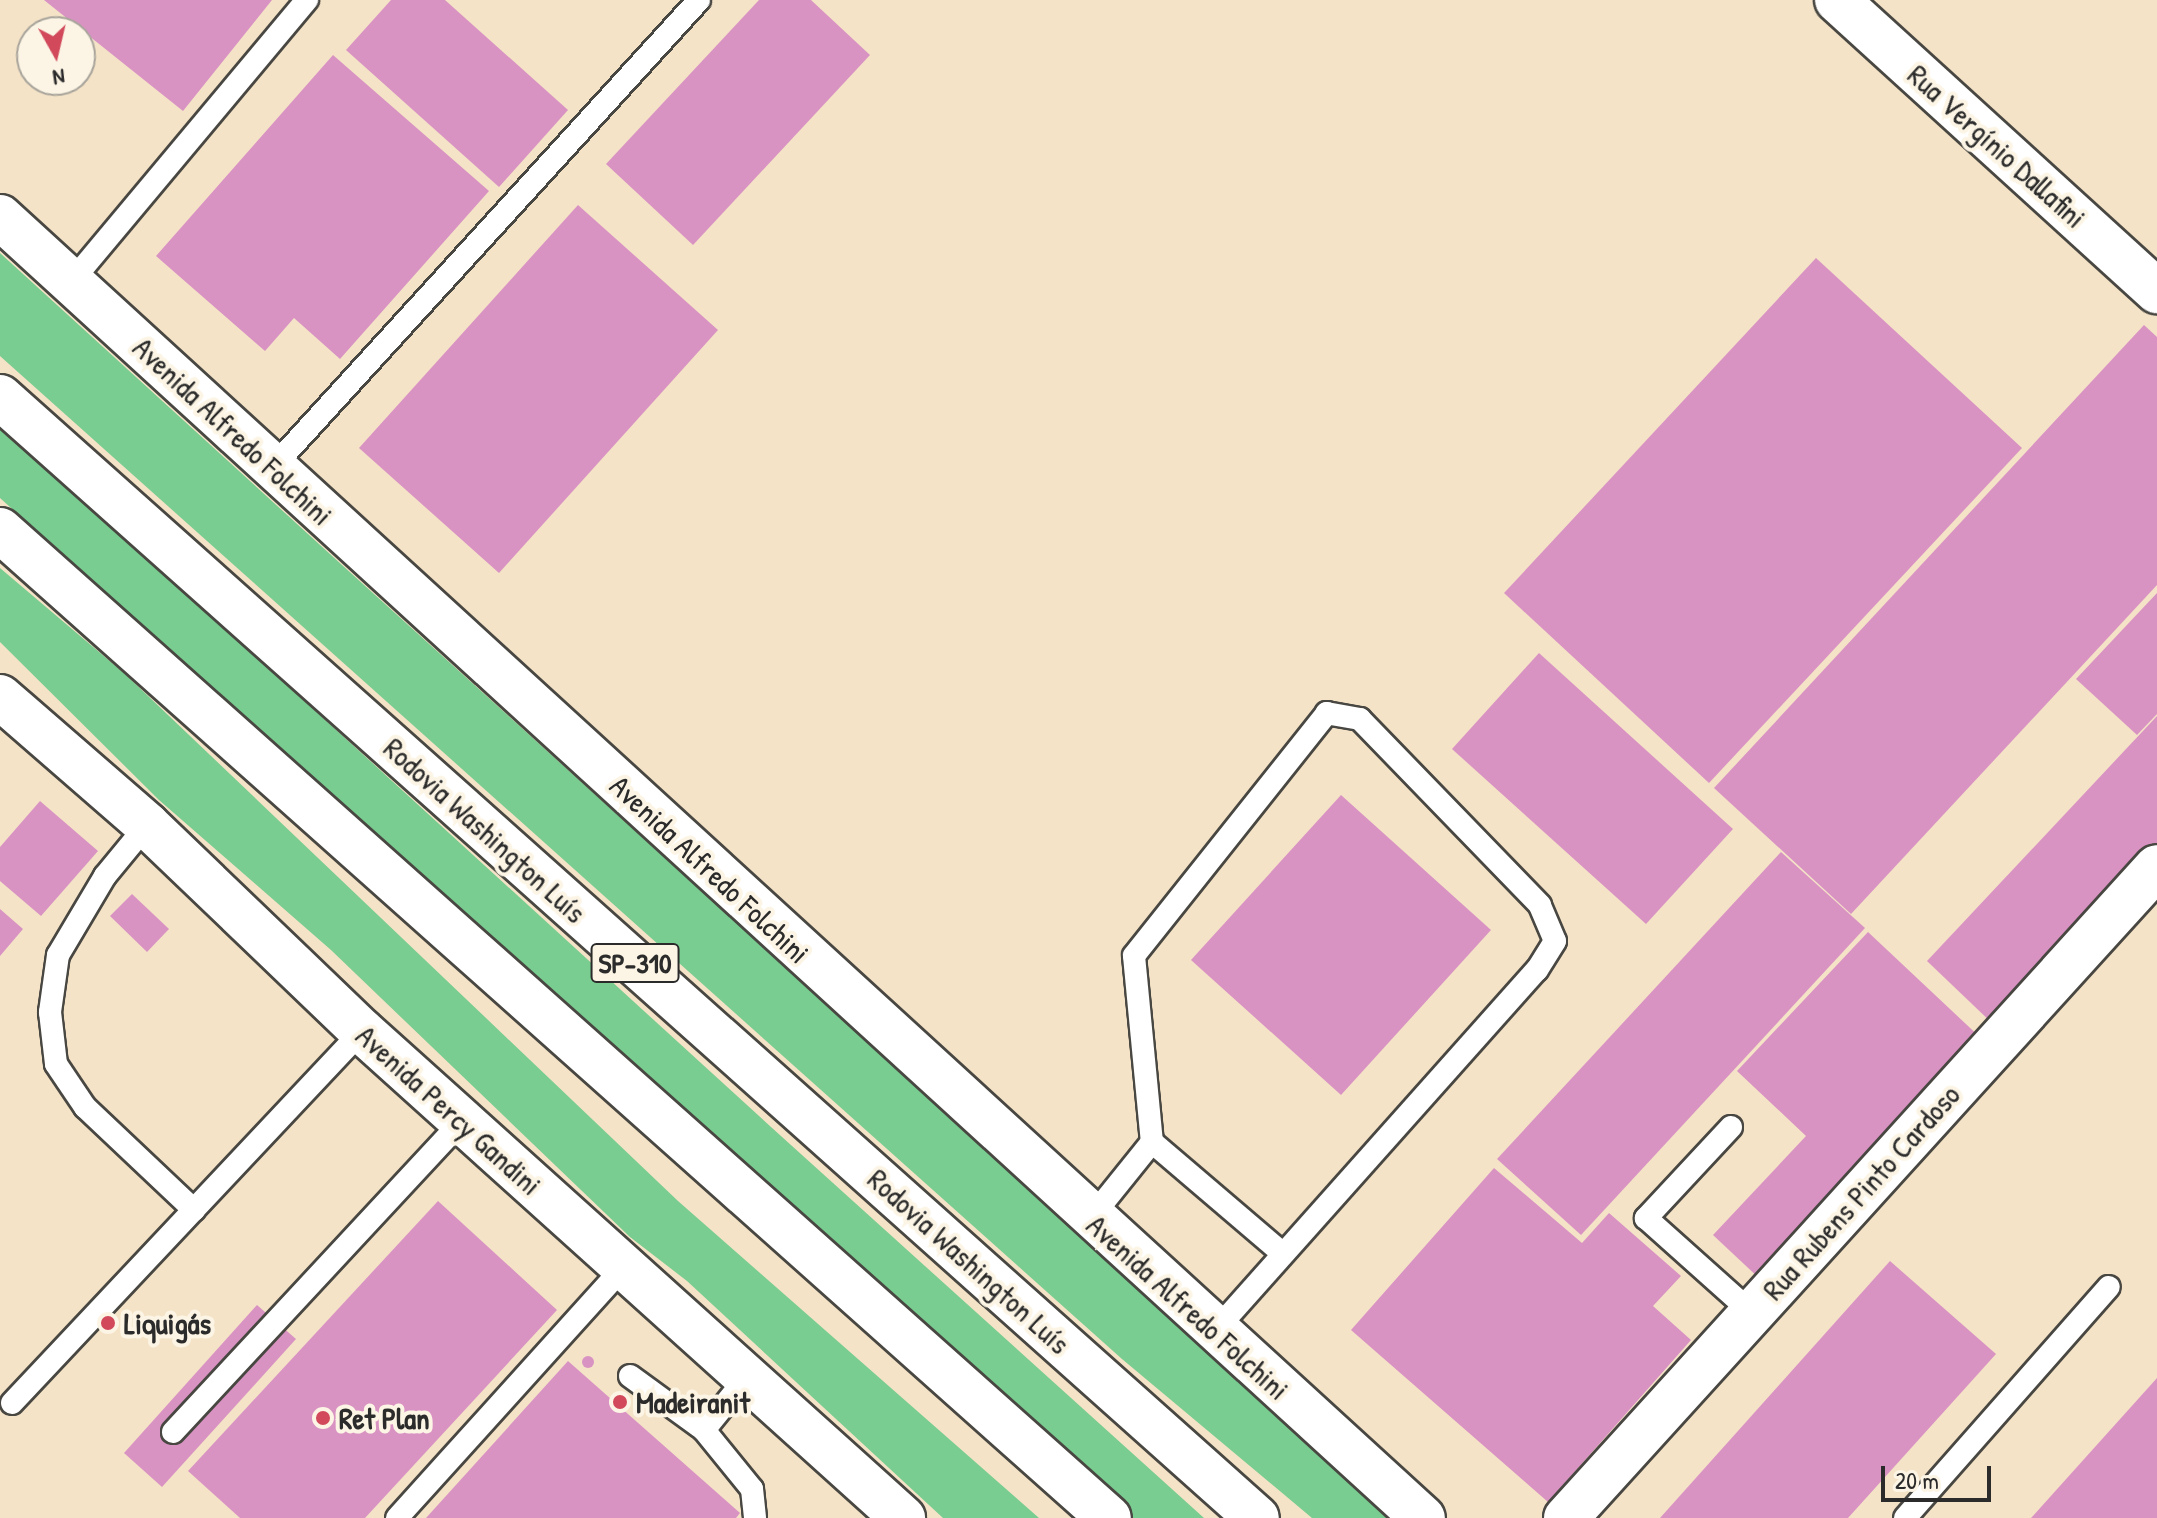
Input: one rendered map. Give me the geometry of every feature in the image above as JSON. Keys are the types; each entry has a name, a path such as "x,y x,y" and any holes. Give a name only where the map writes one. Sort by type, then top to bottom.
{"main road":[{"name":"Rua Vergínio Dallafini","path":"1837,0 2157,291"},
{"name":"Avenida Alfredo Folchini","path":"0,217 1090,1219 1423,1518"},
{"name":"Rodovia Washington Luís","path":"0,397 1257,1518"},
{"path":"0,530 1109,1518"},
{"name":"Avenida Percy Gandini","path":"0,697 147,825 362,1031 903,1518"},
{"name":"Rua Rubens Pinto Cardoso","path":"1566,1518 2157,867"}],"lane":[{"path":"71,282 307,0"},
{"path":"273,467 699,0"},
{"path":"1214,1332 1537,970 1555,941 1540,905 1360,719 1327,713 1134,956 1152,1142 1282,1253"},
{"path":"147,825 105,876 58,955 50,1012 56,1064 85,1107 194,1210"},
{"path":"12,1403 362,1031"},
{"path":"173,1432 462,1121"},
{"path":"1731,1127 1646,1218 1751,1312"},
{"path":"1090,1219 1152,1142"},
{"path":"397,1518 623,1268"},
{"path":"1905,1518 2109,1287"},
{"path":"630,1376 704,1430 752,1489 755,1518"},
{"path":"704,1430 747,1377"}],"green space":[{"path":"0,253 1393,1518 1312,1518 1122,1359 0,356"},
{"path":"0,423 1204,1518 1132,1518 0,498"},
{"path":"0,568 125,674 678,1201 1039,1518 943,1518 687,1281 630,1237 331,950 159,800 0,642"}],"building":[{"path":"44,0 272,0 183,111 96,42 96,16 64,16"},
{"path":"391,0 445,0 568,110 499,187 346,50"},
{"path":"759,0 811,0 870,55 693,245 606,164"},
{"path":"333,55 489,191 340,359 294,318 265,351 156,256"},
{"path":"578,205 718,330 499,573 359,448"},
{"path":"1816,258 2022,448 1709,783 1504,593"},
{"path":"2144,325 2157,337 2157,585 1851,914 1714,788"},
{"path":"2157,593 2157,714 2137,735 2076,679"},
{"path":"1539,653 1733,829 1646,924 1452,749"},
{"path":"2157,716 2157,852 1994,1025 1927,961"},
{"path":"1341,795 1491,930 1341,1095 1191,960"},
{"path":"40,801 98,851 41,916 0,881 0,847"},
{"path":"1781,852 1865,928 1581,1235 1497,1159"},
{"path":"132,894 169,929 147,952 110,916"},
{"path":"0,909 23,929 0,956"},
{"path":"1868,932 1984,1041 1761,1280 1713,1235 1806,1136 1737,1071"},
{"path":"1494,1168 1582,1243 1609,1213 1681,1276 1653,1306 1691,1340 1548,1502 1351,1330"},
{"path":"438,1201 557,1310 365,1518 240,1518 188,1471"},
{"path":"1890,1261 1996,1354 1848,1518 1660,1518"},
{"path":"257,1305 296,1339 162,1487 124,1453"},
{"path":"588,1356 594,1362 588,1368 582,1362"},
{"name":"Madeiranit","path":"568,1361 740,1513 736,1518 426,1518"},
{"path":"2157,1378 2157,1518 2031,1518"}],"place":[{"name":"Liquigás","path":"108,1323"},
{"name":"Madeiranit","path":"620,1402"},
{"name":"Ret Plan","path":"323,1418"}]}
